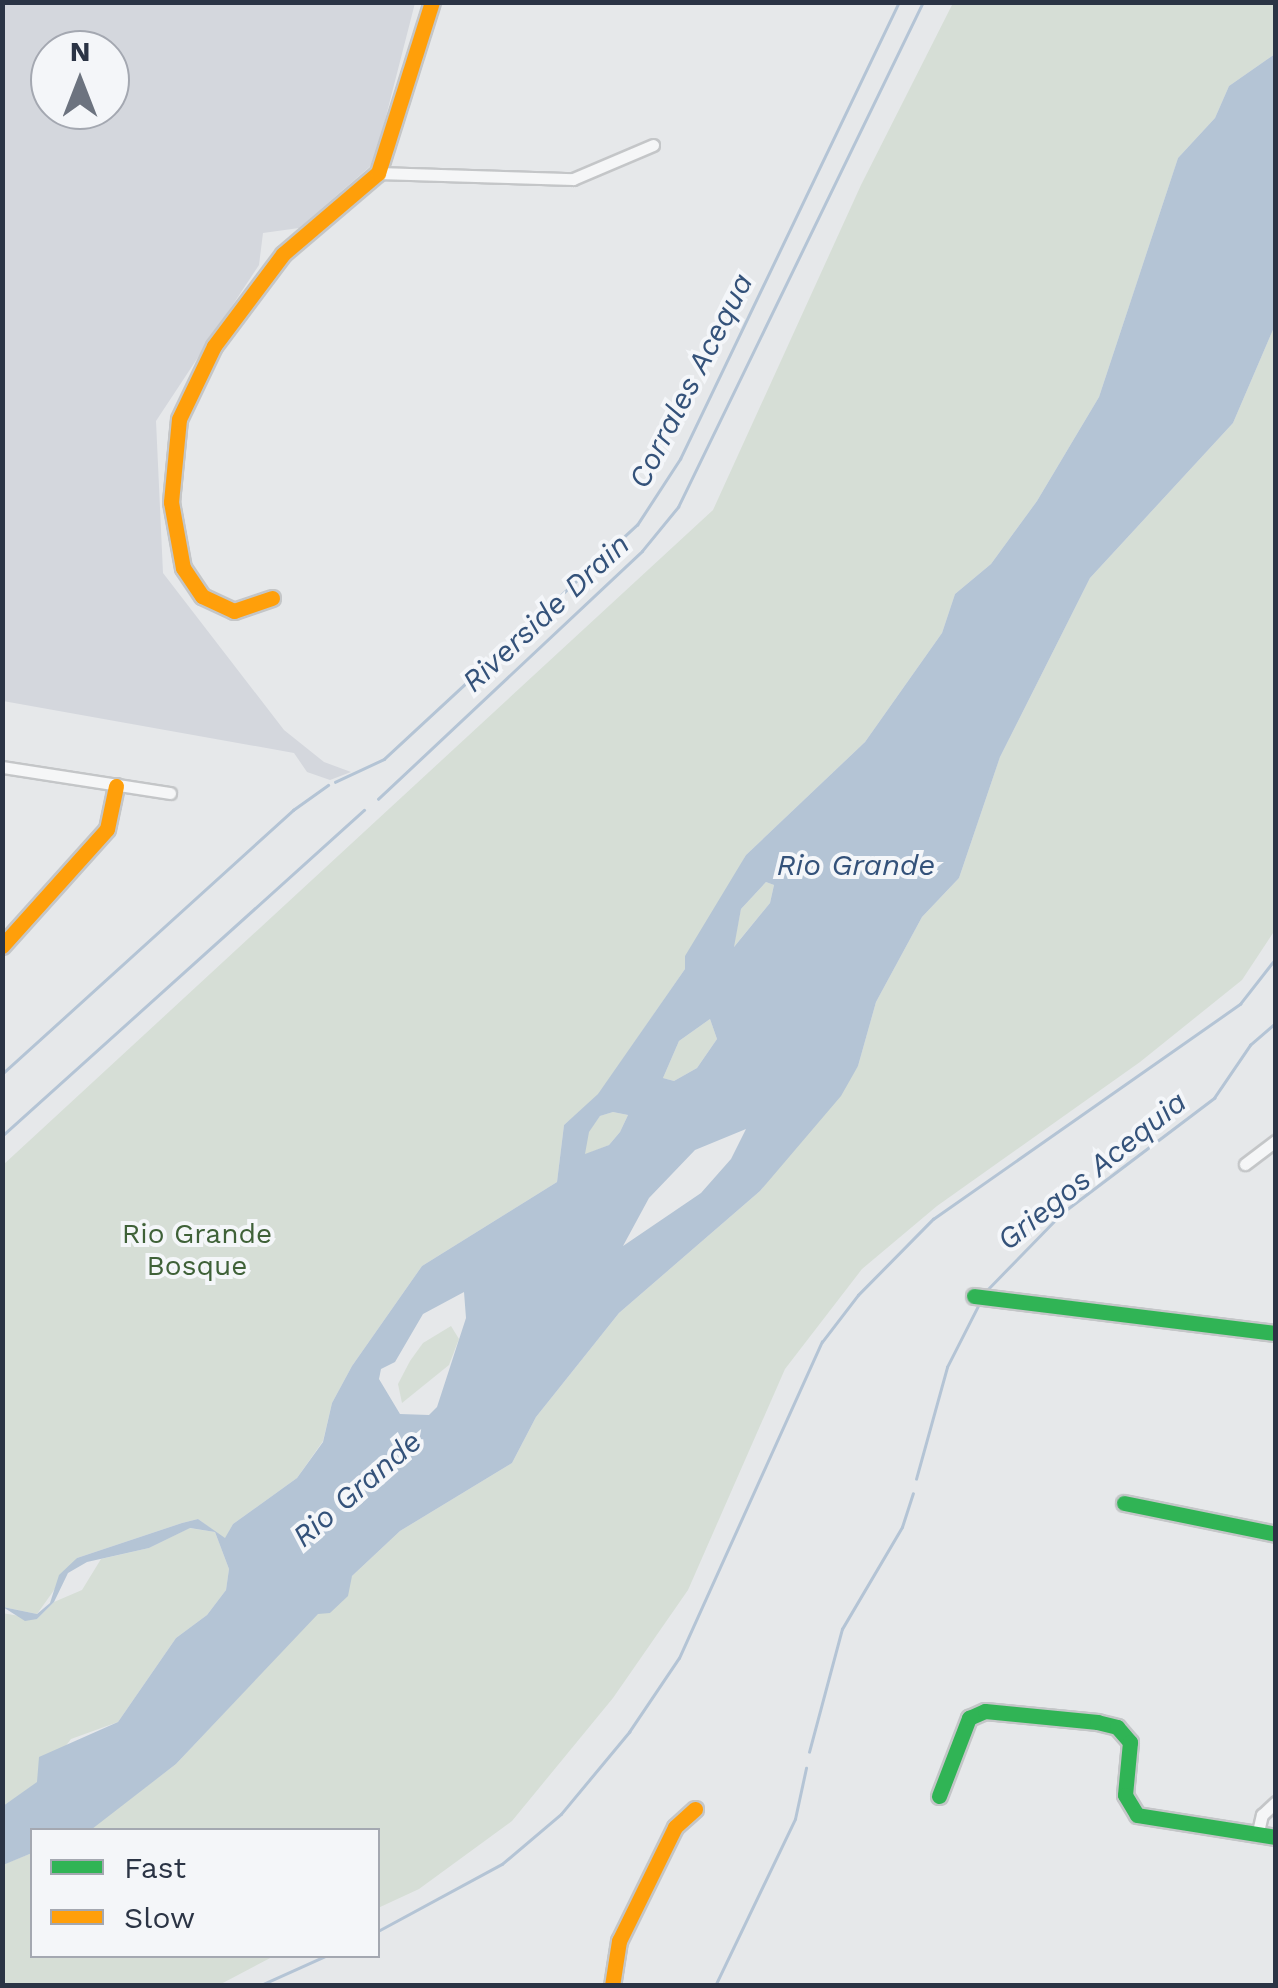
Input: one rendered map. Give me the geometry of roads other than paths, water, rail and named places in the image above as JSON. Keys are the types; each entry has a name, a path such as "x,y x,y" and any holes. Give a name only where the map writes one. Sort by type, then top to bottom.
{"street":[{"path":"272,598 234,611 202,596 184,568 172,502 179,419 214,346 282,254 378,174 432,2"},
{"path":"378,174 573,179 653,145"},
{"path":"2,767 170,793"},
{"path":"2,946 107,829 116,786"},
{"path":"1245,1164 1276,1141"},
{"path":"981,1297 1276,1334"},
{"path":"1124,1503 1276,1534"},
{"path":"939,1796 968,1718 985,1711 1097,1722 1117,1727 1130,1742 1125,1791 1138,1815 1276,1837"},
{"path":"1257,1836 1262,1815 1276,1802"},
{"path":"612,1986 620,1941 675,1827 695,1809"}],"water":[{"name":"Rio Grande","path":"1275,54 1275,325 1233,423 1090,578 1000,757 959,878 922,917 876,1002 858,1066 841,1096 760,1191 619,1313 536,1417 512,1463 400,1531 352,1576 348,1596 330,1613 318,1614 176,1764 93,1828 30,1828 30,1854 3,1865 3,1806 37,1782 39,1757 118,1722 176,1638 207,1615 226,1590 229,1569 215,1532 190,1528 149,1548 87,1562 68,1573 54,1602 37,1619 25,1621 3,1607 37,1614 50,1603 59,1575 77,1558 182,1523 198,1519 225,1538 233,1524 297,1478 323,1442 332,1403 352,1366 422,1266 557,1182 564,1125 598,1094 685,969 685,956 746,855 865,742 942,633 955,594 991,564 1037,501 1099,397 1178,158 1215,118 1229,86","holes":["766,882 774,885 770,903 734,947 741,909","710,1019 717,1039 697,1068 674,1081 663,1078 679,1041","613,1112 628,1115 620,1132 609,1145 585,1154 589,1132 600,1116","746,1129 731,1159 701,1193 623,1246 649,1198 695,1150","464,1292 466,1318 437,1407 429,1415 400,1414 379,1379 381,1369 395,1362 423,1314"]}],"waterway":[{"name":"Corrales Acequa","path":"335,782 384,759 637,525 680,459 899,2"},
{"name":"Riverside Drain","path":"378,799 642,551 678,507 923,2"},
{"name":"Corrales Acequa","path":"2,1074 293,810 328,785"},
{"name":"Riverside Drain","path":"2,1136 364,810"},
{"path":"380,1930 502,1864 561,1814 629,1732 679,1658 822,1342 858,1295 933,1219 1240,1004 1276,958"},
{"name":"Griegos Acequia","path":"986,1291 1062,1213 1214,1098 1250,1045 1276,1022"},
{"name":"Griegos Acequia","path":"916,1479 947,1367 980,1302"},
{"name":"Griegos Acequia","path":"809,1752 842,1629 902,1527 913,1494"},
{"name":"Griegos Acequia","path":"715,1986 795,1819 806,1768"},
{"path":"259,1986 321,1958"}],"park label":[{"name":"Rio Grande Bosque","path":"197,1250"}]}
